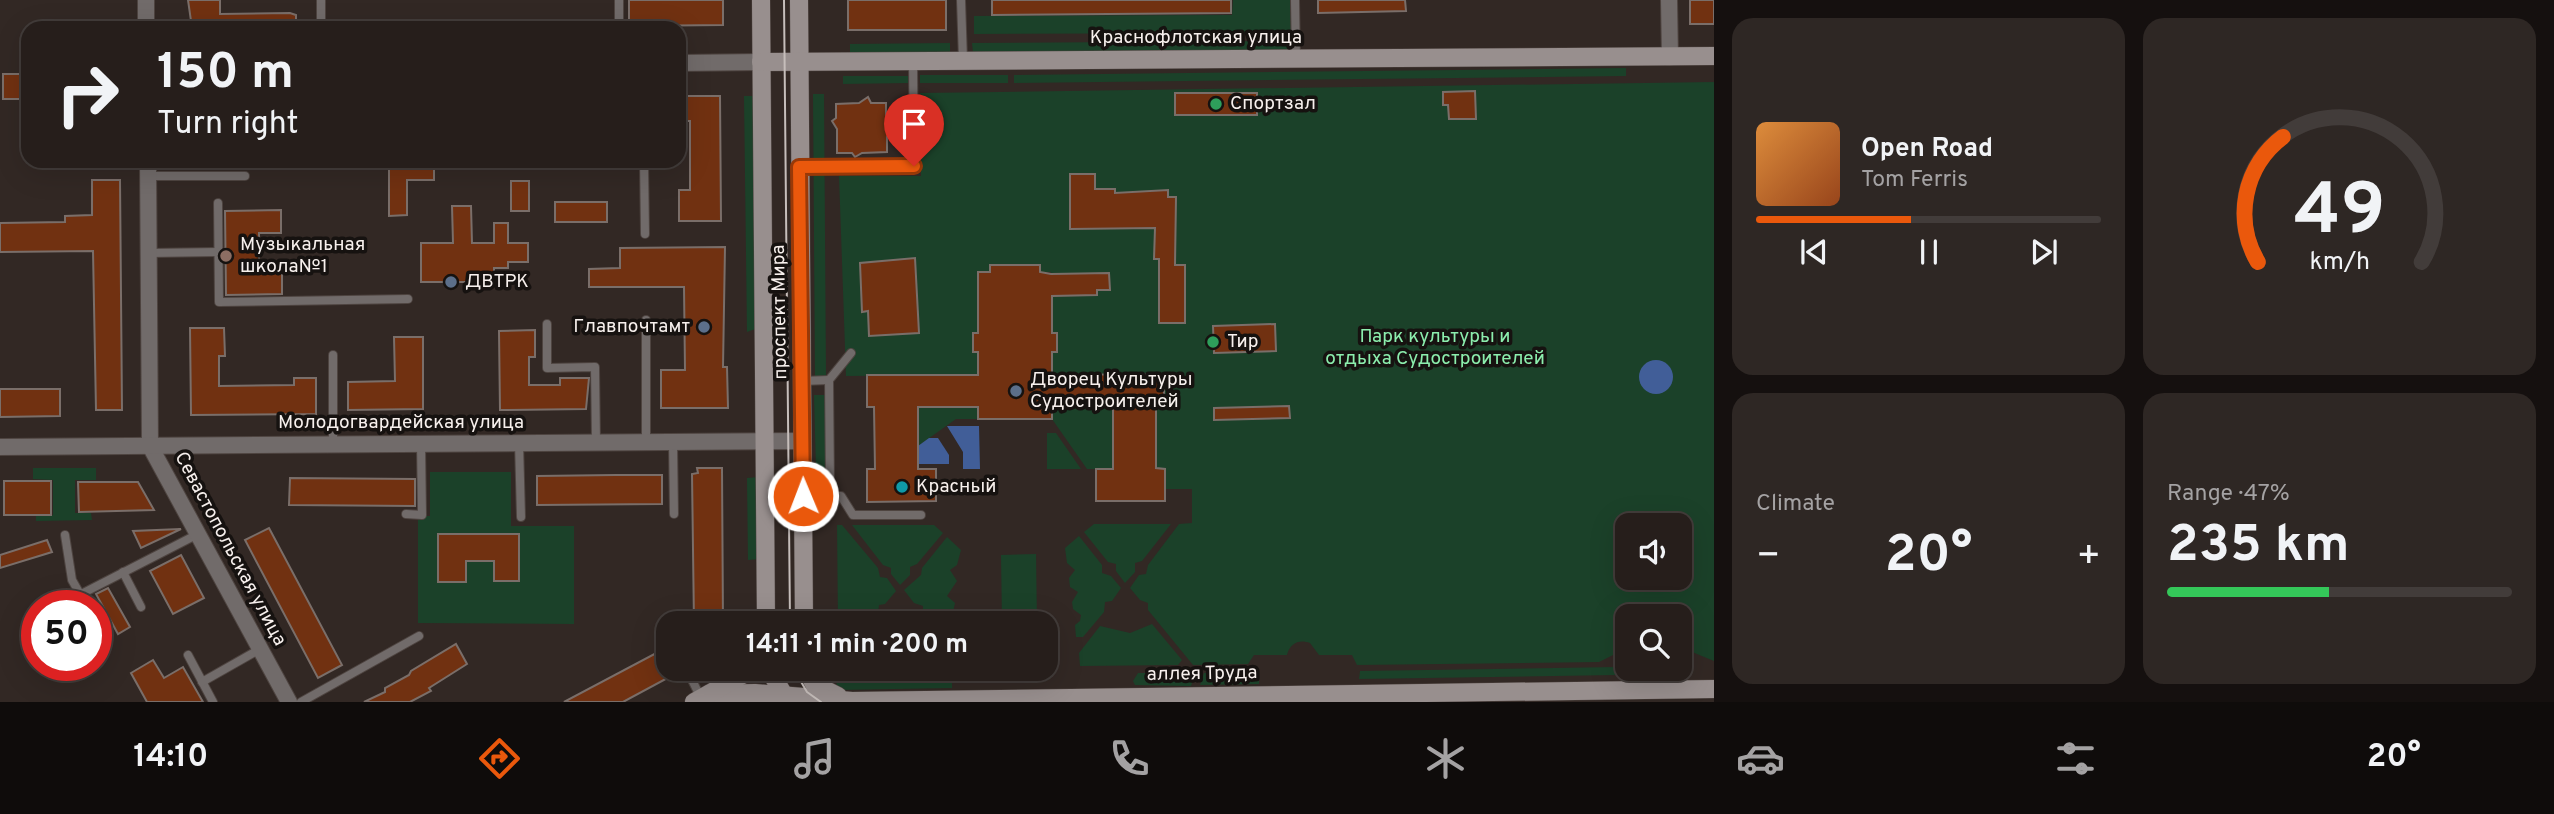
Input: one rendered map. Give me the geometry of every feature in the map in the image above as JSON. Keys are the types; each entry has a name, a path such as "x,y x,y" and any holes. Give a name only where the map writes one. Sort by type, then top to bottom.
{"main road":[{"name":"проспект Мира","path":"761,0 766,611"},
{"name":"проспект Мира","path":"799,0 804,611"},
{"name":"Краснофлотская улица","path":"761,62 1714,56"},
{"path":"701,698 732,681"},
{"path":"776,681 786,699"},
{"path":"812,681 852,701"},
{"name":"аллея Труда","path":"701,698 852,701 1655,696 1714,689"}],"street":[{"path":"146,0 146,21"},
{"path":"1669,0 1670,57"},
{"name":"Краснофлотская улица","path":"686,62 761,62"},
{"name":"Севастопольская улица","path":"148,169 150,446 289,702"},
{"name":"Молодогвардейская улица","path":"0,447 803,441"}],"lane":[{"path":"321,0 321,21"},
{"path":"619,0 619,21"},
{"path":"961,0 963,60"},
{"path":"1294,0 1296,59"},
{"path":"799,167 914,166 913,61"},
{"path":"644,168 645,234"},
{"path":"148,169 245,176"},
{"path":"218,203 219,302 408,299"},
{"path":"148,253 218,252"},
{"path":"646,320 646,442"},
{"path":"547,324 547,368 595,367 596,443"},
{"path":"830,485 829,380 851,353"},
{"path":"333,355 333,444"},
{"path":"802,381 829,380"},
{"path":"673,442 674,514"},
{"path":"519,443 521,517"},
{"path":"406,514 422,515 421,444"},
{"path":"803,496 841,496 853,515 921,515"},
{"path":"88,590 198,534"},
{"path":"65,535 72,580 78,590"},
{"path":"123,572 141,607"},
{"path":"301,702 419,636"},
{"path":"202,682 260,649"},
{"path":"188,655 213,702"},
{"path":"692,681 701,698"}],"green space":[{"path":"1233,0 1290,0 1291,33 974,34 974,16 1232,15"},
{"path":"1288,41 1288,51 973,53 972,43"},
{"path":"950,43 950,53 850,53 850,44"},
{"path":"1626,68 1626,76 1014,83 1014,75"},
{"path":"920,75 1008,75 1008,83 920,83"},
{"path":"843,76 908,76 908,83 843,84"},
{"name":"Парк культуры и отдыха Судостроителей","path":"1714,82 1714,661 1692,652 1692,604 1615,604 1615,654 1599,662 1357,665 1352,655 1319,655 1310,643 1302,642 1293,645 1287,655 1254,655 1248,664 1193,665 1148,610 1148,603 1140,600 1130,588 1139,575 1146,574 1148,565 1179,524 1192,523 1192,489 1165,489 1165,469 1156,468 1156,406 1164,406 1164,374 1052,375 1052,352 1057,352 1057,333 1052,333 1051,272 1040,272 1039,265 990,265 990,272 978,272 978,333 973,334 973,352 978,352 978,375 846,376 839,176 921,176 920,93"},
{"path":"813,94 824,94 826,377 815,377"},
{"path":"744,96 756,96 758,328 747,332"},
{"path":"814,395 826,395 827,469 816,469"},
{"path":"1113,406 1113,469 1087,469 1052,419 1052,407"},
{"path":"918,407 978,407 978,419 956,419 918,446"},
{"path":"1047,433 1056,433 1081,469 1047,469"},
{"path":"33,468 96,468 96,480 75,480 75,513 91,513 92,520 36,521 36,516 53,515 53,480 33,479"},
{"path":"430,472 511,472 511,526 574,526 574,624 418,623 418,516 430,516"},
{"path":"759,477 760,559 748,560 747,478"},
{"path":"1094,524 1171,524 1142,561 1135,563 1135,572 1125,583 1116,571 1116,564 1108,562 1084,532"},
{"path":"837,525 842,525 878,568 880,577 887,578 896,591 885,604 879,605 878,611 838,611"},
{"path":"852,525 934,525 943,533 917,564 910,567 910,575 900,585 891,574 891,568 883,565"},
{"path":"1079,536 1102,565 1102,573 1111,576 1121,588 1112,601 1105,602 1104,612 1083,637 1076,637 1075,625 1080,621 1081,615 1073,609 1072,602 1078,592 1070,587 1069,578 1075,570 1067,563 1065,548"},
{"path":"947,537 961,550 957,565 950,570 957,581 947,596 955,603 953,611 923,611 923,606 914,603 904,590 921,575 922,568"},
{"path":"1036,554 1037,611 1002,611 1001,555"},
{"path":"1152,624 1182,660 1178,665 1080,666 1079,653 1100,626 1130,633"},
{"path":"1615,667 1615,675 1359,679 1360,671"},
{"path":"1259,671 1259,684 1200,685 1204,673"},
{"path":"1138,673 1196,673 1191,686 1135,685 1133,681"},
{"path":"836,681 952,681 952,688 837,690"}],"water":[{"path":"1656,360 1668,365 1673,377 1668,389 1656,394 1644,389 1639,377 1644,365"},
{"path":"947,426 979,426 980,469 963,469 963,452"},
{"path":"929,438 938,438 949,455 949,464 918,464 918,446"}],"building":[{"path":"188,0 220,0 220,14 296,15 296,21 191,21"},
{"path":"629,0 723,0 723,25 686,25 686,21 629,21"},
{"path":"848,0 946,0 946,30 848,30"},
{"path":"992,0 1231,0 1231,13 992,15"},
{"path":"1318,0 1405,0 1406,11 1318,13"},
{"path":"1690,0 1714,0 1714,24 1690,24"},
{"path":"3,74 21,74 21,99 3,99"},
{"path":"1475,91 1476,119 1449,119 1448,105 1443,105 1443,92"},
{"name":"Спортзал","path":"1175,93 1257,93 1257,115 1175,115"},
{"path":"686,96 720,96 721,221 679,221 679,190 690,190 690,121 686,121"},
{"path":"868,97 871,103 886,103 886,126 891,133 887,137 887,152 862,153 855,157 852,153 837,153 837,129 832,121 836,118 836,104 859,103"},
{"path":"389,168 434,168 434,180 407,180 407,215 389,216"},
{"path":"1070,174 1095,174 1095,189 1115,189 1115,193 1168,190 1168,197 1176,197 1175,265 1185,265 1185,323 1159,323 1159,259 1154,259 1155,228 1070,229"},
{"path":"92,180 120,180 122,410 96,410 93,251 0,252 0,223 65,222 65,216 92,215"},
{"path":"511,181 529,181 529,211 511,211"},
{"path":"555,202 607,202 607,222 555,222"},
{"path":"452,206 471,206 472,243 494,243 494,223 508,223 508,243 528,243 528,262 508,262 508,268 494,268 494,282 421,282 421,243 453,243"},
{"path":"281,210 281,233 259,233 259,273 282,272 282,294 226,295 225,211"},
{"name":"Главпочтамт","path":"725,247 723,367 727,367 728,408 661,408 661,370 685,370 684,287 589,287 589,269 620,268 620,248"},
{"path":"915,258 919,333 869,336 868,311 862,312 860,263"},
{"name":"Дворец Культуры Судостроителей","path":"990,265 1040,265 1040,272 1051,274 1109,273 1110,290 1097,290 1097,295 1052,296 1052,333 1057,333 1057,352 1052,352 1052,375 1164,374 1164,406 1156,406 1156,468 1165,469 1165,501 1096,501 1096,469 1113,469 1113,406 1052,407 1052,419 978,419 978,407 918,407 918,469 936,469 936,501 867,502 867,469 875,469 874,407 867,407 867,375 978,375 978,352 973,352 973,333 978,333 978,272 990,272"},
{"path":"1275,324 1276,351 1214,353 1213,326"},
{"path":"190,328 224,328 225,356 219,356 219,386 294,385 294,378 316,378 316,414 191,415"},
{"path":"535,330 535,357 529,357 529,385 560,385 560,378 589,378 586,409 500,410 499,331"},
{"path":"394,337 423,337 423,409 348,410 348,382 395,381"},
{"path":"0,389 60,389 60,416 0,417"},
{"path":"1289,406 1290,418 1214,420 1214,408"},
{"path":"697,468 722,468 723,611 694,611 692,474 698,473"},
{"path":"662,475 662,504 537,505 537,476"},
{"path":"290,478 415,479 415,506 289,505"},
{"path":"4,481 51,481 51,515 4,515"},
{"path":"78,482 138,482 154,510 79,512"},
{"path":"269,528 342,665 318,678 245,540"},
{"path":"181,529 141,548 133,531"},
{"path":"438,534 519,534 519,581 494,581 494,561 466,561 466,582 438,582"},
{"path":"47,540 52,552 0,568 0,555"},
{"path":"181,555 204,598 173,614 150,571"},
{"path":"112,595 130,627 118,634 112,623"},
{"path":"456,644 467,664 429,688 431,691 410,702 364,702 385,692 385,688"},
{"path":"656,653 656,681 662,681 623,702 564,702"},
{"path":"153,660 164,678 183,667 203,702 147,702 131,673"}],"tram line":[{"path":"784,0 790,611"},
{"path":"801,681 807,692 821,702"}],"place":[{"name":"Спортзал","path":"1216,104"},
{"name":"Музыкальная школа№1","path":"226,256"},
{"name":"ДВТРК","path":"451,282"},
{"name":"Главпочтамт","path":"704,327"},
{"name":"Тир","path":"1213,342"},
{"name":"Дворец Культуры Судостроителей","path":"1016,391"},
{"name":"Красный","path":"902,487"}],"route":[{"path":"803,496 799,167 914,166"}]}
